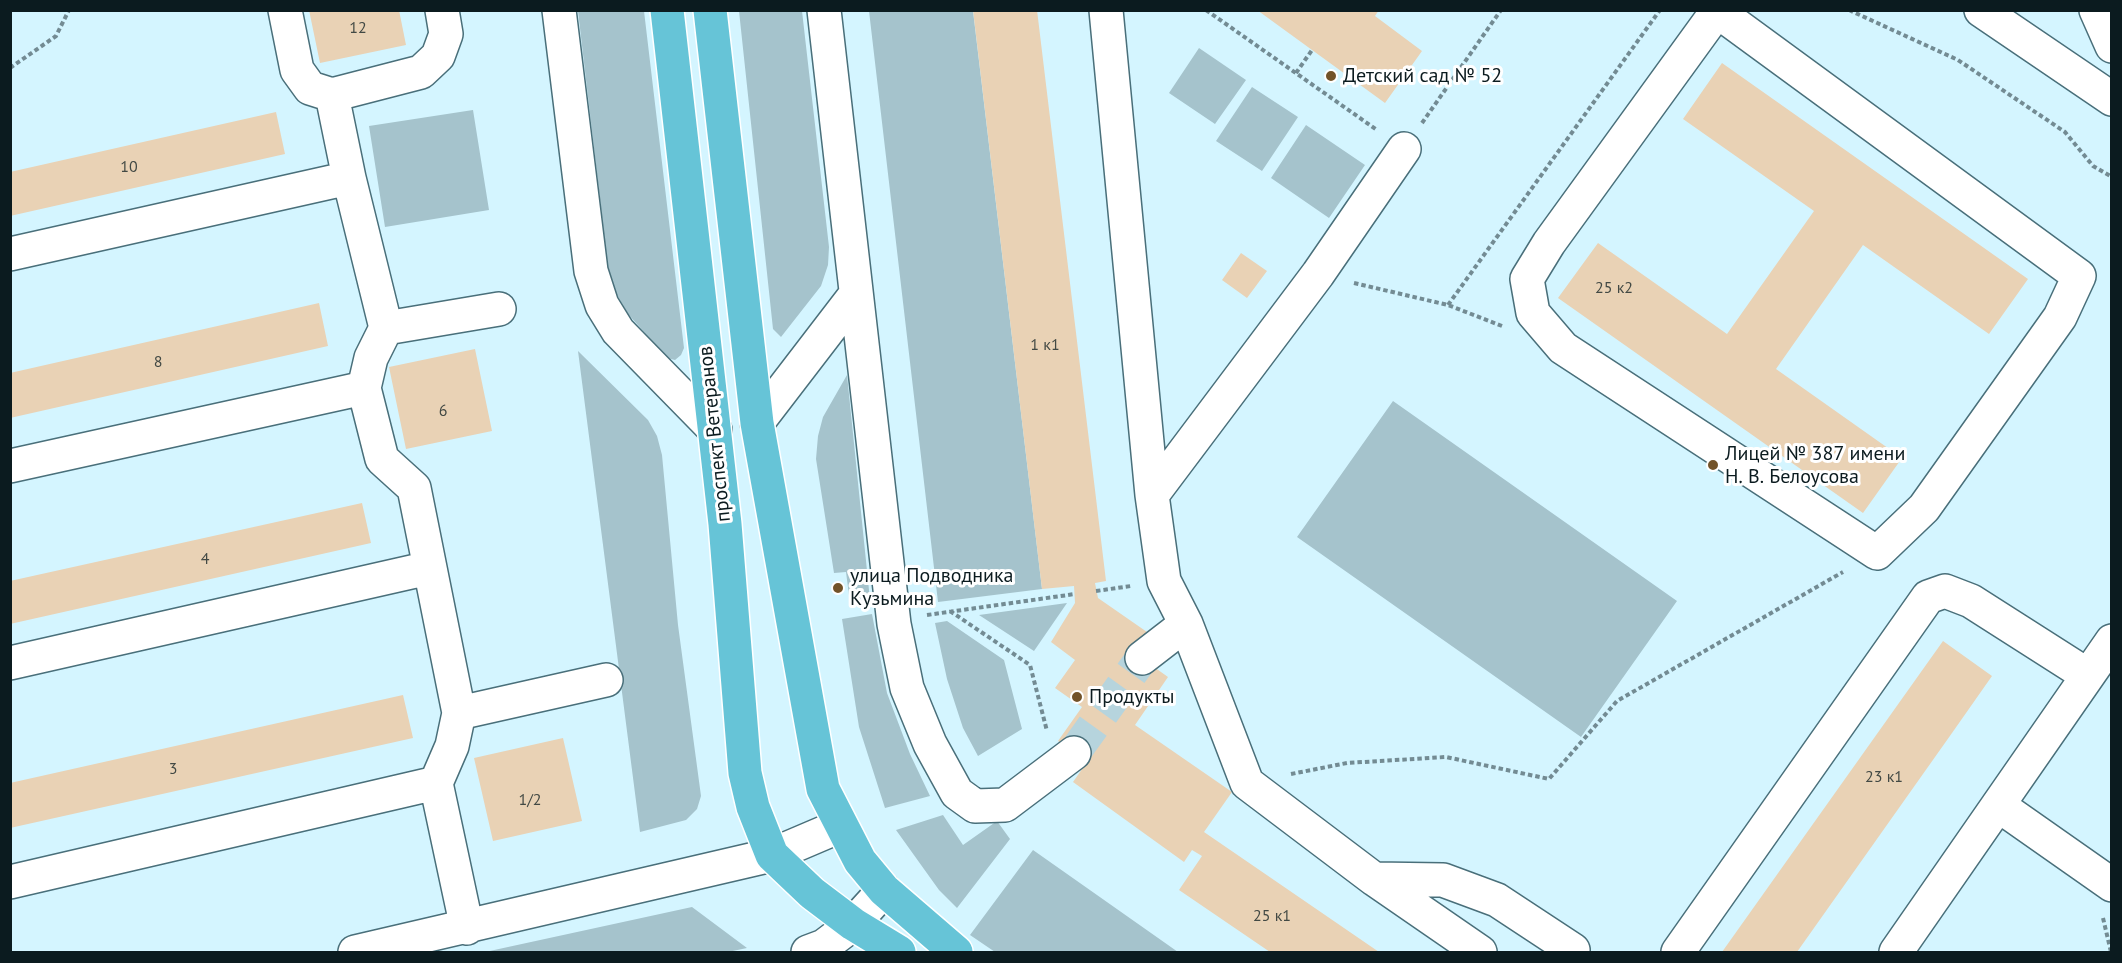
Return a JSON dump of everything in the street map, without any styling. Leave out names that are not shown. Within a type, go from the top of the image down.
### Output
[{"type":"main road","name":"проспект Ветеранов","points":[[667,10],[715,430],[745,773],[753,807],[772,855]]},
{"type":"main road","points":[[710,10],[757,423],[823,789],[860,861],[884,890],[956,952]]},
{"type":"main road","points":[[772,855],[812,893],[853,924],[899,952]]},
{"type":"street","points":[[285,10],[297,70],[310,88],[332,95],[421,72],[438,56],[446,34],[442,10]]},
{"type":"street","points":[[559,10],[591,271],[602,305],[618,331],[715,430]]},
{"type":"street","points":[[824,10],[894,624],[907,688],[930,744],[957,793],[975,806],[1005,805],[1065,759]]},
{"type":"street","points":[[1106,10],[1152,495],[1164,581],[1186,624],[1247,783],[1374,879],[1480,952]]},
{"type":"street","points":[[1981,10],[2112,99]]},
{"type":"street","points":[[2096,10],[2112,46]]},
{"type":"street","points":[[1718,11],[2079,276],[2060,317],[1924,508],[1877,553],[1563,348],[1533,313],[1527,279],[1549,243],[1718,11]]},
{"type":"street","points":[[332,95],[349,178],[386,328],[371,358],[363,388],[382,459],[414,488],[459,713],[452,746],[436,783],[467,928]]},
{"type":"street","points":[[1152,495],[1318,274],[1404,149]]},
{"type":"street","points":[[10,254],[349,178]]},
{"type":"street","points":[[757,423],[856,294]]},
{"type":"street","points":[[386,328],[499,309]]},
{"type":"street","points":[[10,466],[363,388]]},
{"type":"street","points":[[10,663],[429,568]]},
{"type":"street","points":[[1677,952],[1928,597],[1946,591],[1971,601],[2087,675]]},
{"type":"street","points":[[1142,658],[1186,624]]},
{"type":"street","points":[[1896,952],[2112,641]]},
{"type":"street","points":[[459,713],[606,680]]},
{"type":"street","points":[[10,882],[436,783]]},
{"type":"street","points":[[1998,805],[2112,885]]},
{"type":"street","points":[[355,952],[467,928],[772,855],[840,826]]},
{"type":"street","points":[[1374,879],[1443,880],[1497,900],[1574,950],[1572,952]]},
{"type":"street","points":[[808,952],[824,946],[853,924],[884,890]]},
{"type":"path","points":[[10,68],[56,36],[69,10]]},
{"type":"path","points":[[1206,10],[1404,149],[1501,10]]},
{"type":"path","points":[[1448,305],[1659,10]]},
{"type":"path","points":[[1849,10],[1958,60],[2065,132],[2093,166],[2112,177]]},
{"type":"path","points":[[1296,74],[1312,50]]},
{"type":"path","points":[[1318,274],[1448,305],[1507,328]]},
{"type":"path","points":[[1247,783],[1347,763],[1446,757],[1550,779],[1617,701],[1850,568]]},
{"type":"path","points":[[923,615],[1075,594]]},
{"type":"path","points":[[951,611],[1030,665],[1065,759]]},
{"type":"shaded area","points":[[578,11],[644,11],[684,348],[675,360],[667,358],[628,314],[616,293],[608,268]]},
{"type":"shaded area","points":[[739,11],[802,11],[829,247],[828,265],[821,286],[781,337],[773,329]]},
{"type":"shaded area","points":[[869,11],[973,11],[1042,589],[938,602]]},
{"type":"shaded area","points":[[1199,48],[1246,80],[1215,124],[1169,93]]},
{"type":"shaded area","points":[[1252,87],[1298,117],[1262,171],[1216,141]]},
{"type":"shaded area","points":[[473,110],[489,210],[385,227],[369,126]]},
{"type":"shaded area","points":[[1306,125],[1365,165],[1329,218],[1271,178]]},
{"type":"shaded area","points":[[578,351],[648,420],[657,436],[662,455],[678,625],[701,796],[697,809],[686,820],[640,832]]},
{"type":"shaded area","points":[[847,375],[870,600],[850,603],[846,572],[834,573],[816,459],[818,436],[823,417]]},
{"type":"shaded area","points":[[1393,401],[1677,601],[1581,737],[1297,537]]},
{"type":"shaded area","points":[[1067,603],[1034,651],[979,615]]},
{"type":"shaded area","points":[[872,614],[887,693],[910,754],[930,796],[885,808],[859,727],[842,619]]},
{"type":"shaded area","points":[[947,621],[1004,660],[1022,729],[978,756],[963,728],[947,679],[935,623]]},
{"type":"shaded area","points":[[943,815],[963,845],[997,821],[1010,839],[957,908],[939,890],[896,830]]},
{"type":"shaded area","points":[[1033,850],[1178,952],[995,952],[970,935]]},
{"type":"shaded area","points":[[692,907],[747,948],[728,952],[485,952]]},
{"type":"building","points":[[309,10],[399,10],[406,45],[320,63]]},
{"type":"building","points":[[973,10],[1037,10],[1106,581],[1095,583],[1098,598],[1147,632],[1133,652],[1168,677],[1135,725],[1232,792],[1204,832],[1379,952],[1270,952],[1179,890],[1202,856],[1192,850],[1184,862],[1073,782],[1087,762],[1058,741],[1082,707],[1055,688],[1075,660],[1051,642],[1075,603],[1074,586],[1042,589]]},
{"type":"building","points":[[1257,10],[1379,10],[1375,16],[1422,51],[1385,103]]},
{"type":"building","points":[[1722,63],[2028,279],[1989,334],[1863,245],[1776,369],[1902,458],[1863,513],[1558,298],[1598,243],[1727,334],[1814,211],[1683,119]]},
{"type":"building","points":[[276,112],[285,154],[10,216],[10,172]]},
{"type":"building","points":[[1241,253],[1267,271],[1247,298],[1222,280]]},
{"type":"building","points":[[319,303],[328,346],[10,418],[10,373]]},
{"type":"building","points":[[475,349],[492,431],[406,449],[389,367]]},
{"type":"building","points":[[362,503],[371,543],[10,624],[10,581]]},
{"type":"building","points":[[1943,641],[1992,676],[1797,952],[1722,952]]},
{"type":"building","points":[[403,695],[413,738],[10,828],[10,783]]},
{"type":"building","points":[[563,738],[582,821],[493,841],[474,758]]},
{"type":"tunnel","points":[[1074,753],[1142,658]]},
{"type":"place","name":"Детский сад № 52","points":[[1331,76]]},
{"type":"place","name":"Лицей № 387 имени Н. В. Белоусова","points":[[1713,465]]},
{"type":"place","name":"улица Подводника Кузьмина","points":[[838,588]]},
{"type":"place","name":"Продукты","points":[[1077,697]]}]
